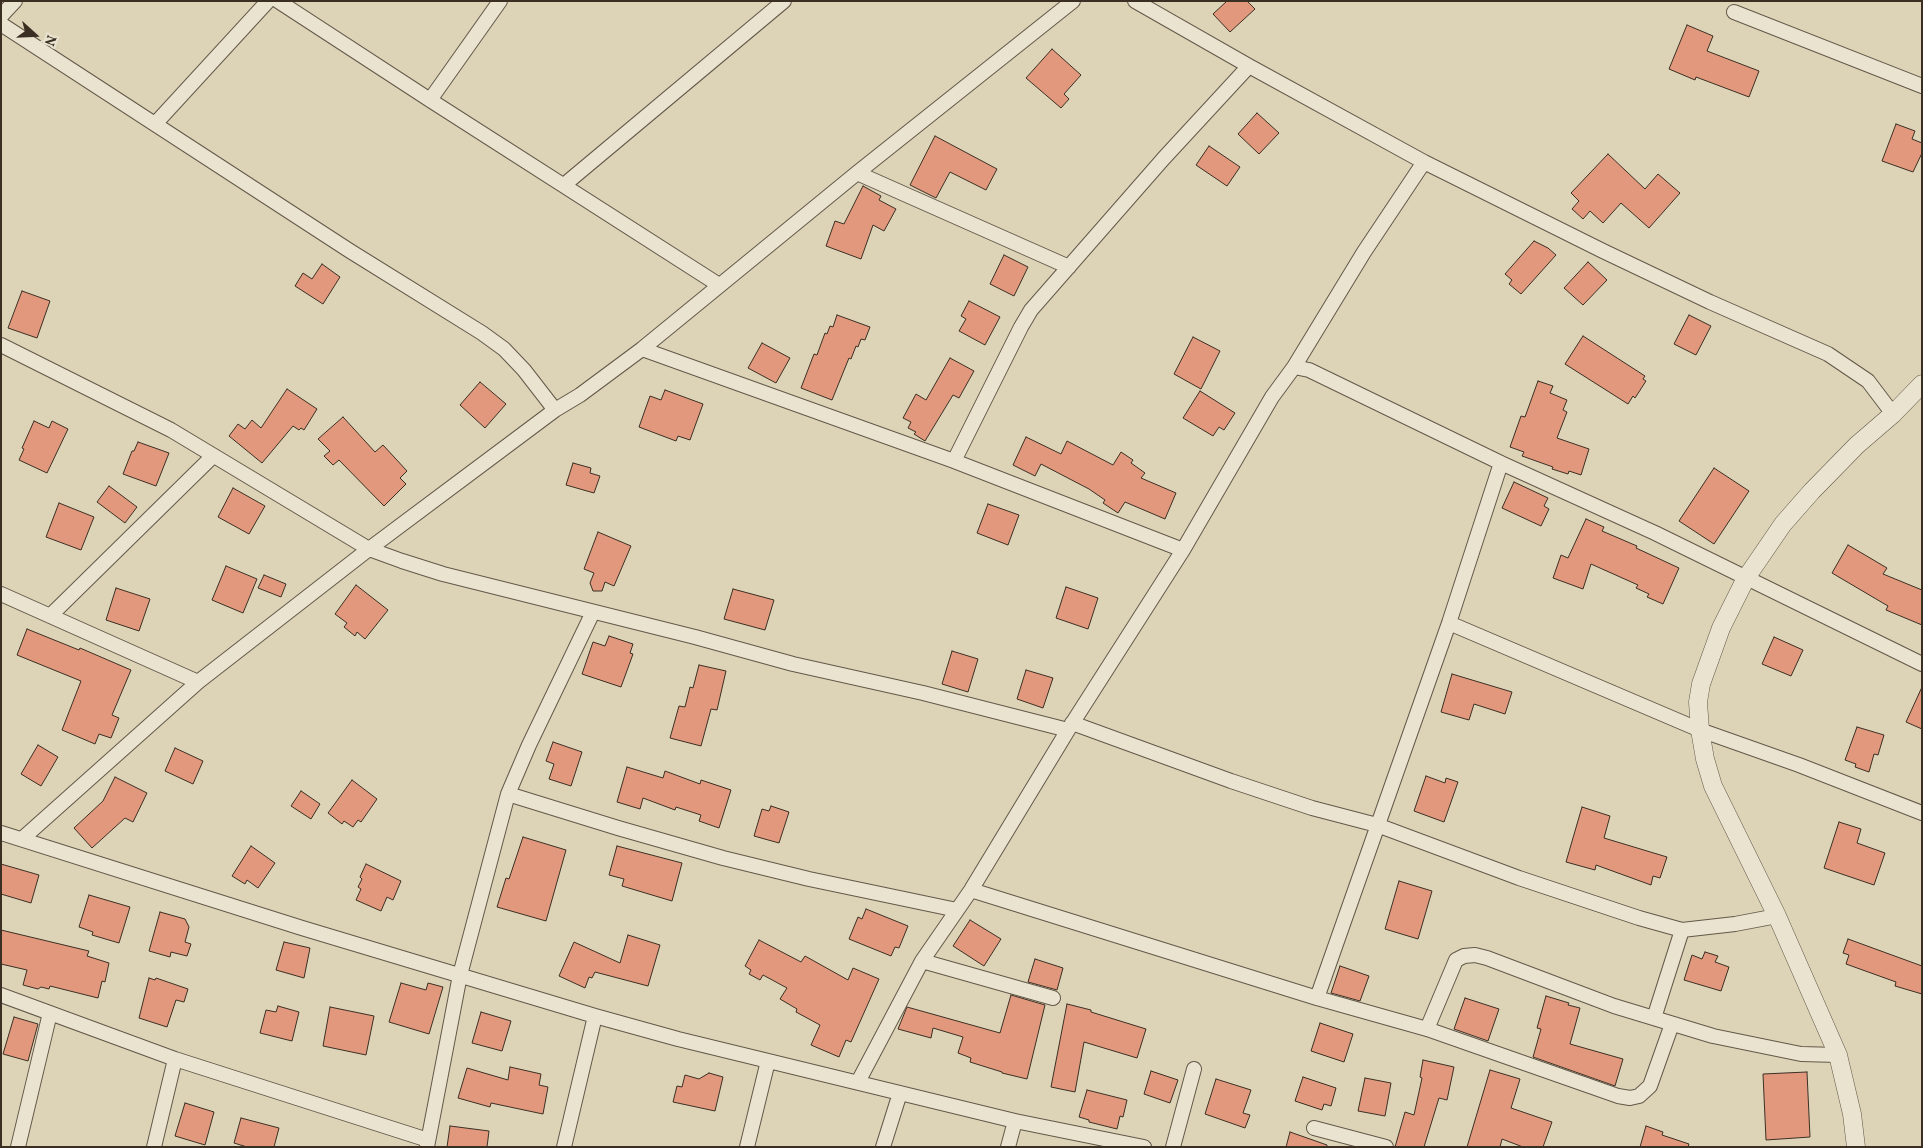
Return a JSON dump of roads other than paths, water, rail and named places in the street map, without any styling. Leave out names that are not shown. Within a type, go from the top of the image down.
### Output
[{"type":"street","points":[[1,16],[15,1]]},
{"type":"street","points":[[155,124],[268,1]]},
{"type":"street","points":[[278,1],[720,285]]},
{"type":"street","points":[[430,100],[500,1]]},
{"type":"street","points":[[564,185],[784,1]]},
{"type":"street","points":[[22,839],[198,682],[369,549],[555,410],[587,390],[642,349],[1073,1]]},
{"type":"street","points":[[1135,1],[1248,66],[1424,162],[1710,302],[1828,354],[1868,380],[1893,414]]},
{"type":"street","points":[[1734,12],[1922,86]]},
{"type":"street","points":[[1,24],[350,251],[482,333],[504,349],[524,370],[555,410]]},
{"type":"street","points":[[954,461],[1020,327],[1032,310],[1164,158],[1248,66]]},
{"type":"street","points":[[858,1082],[922,961],[971,890],[1070,727],[1183,550],[1272,397],[1294,367],[1364,252],[1424,162]]},
{"type":"street","points":[[857,174],[1069,267]]},
{"type":"street","points":[[1,345],[171,430],[369,549],[443,574],[695,637],[793,664],[1070,727],[1303,805],[1377,825],[1519,878],[1639,918],[1682,930],[1735,924],[1776,916]]},
{"type":"street","points":[[642,349],[954,461],[1183,550]]},
{"type":"street","points":[[1294,367],[1309,370],[1501,463],[1663,537],[1922,664]]},
{"type":"street","points":[[1856,1147],[1852,1114],[1838,1055],[1776,916],[1713,786],[1705,759],[1698,702],[1701,684],[1721,628],[1746,578],[1783,524],[1857,445],[1893,414],[1922,384]]},
{"type":"street","points":[[50,616],[213,456]]},
{"type":"street","points":[[1317,998],[1449,623],[1501,463]]},
{"type":"street","points":[[1,594],[198,682]]},
{"type":"street","points":[[1,995],[175,1059],[428,1143],[460,976],[508,794],[529,745],[593,612]]},
{"type":"street","points":[[1449,623],[1700,730],[1799,765],[1922,813]]},
{"type":"street","points":[[508,794],[723,858],[809,879],[957,910]]},
{"type":"street","points":[[1,833],[302,928],[596,1016],[768,1061],[1015,1121],[1144,1147]]},
{"type":"street","points":[[971,890],[1317,998],[1427,1029],[1618,1096],[1630,1098],[1639,1096],[1650,1086],[1672,1024]]},
{"type":"street","points":[[1654,1018],[1682,930]]},
{"type":"street","points":[[1427,1029],[1456,960],[1464,956],[1486,958],[1614,1006],[1713,1036],[1802,1054],[1838,1055]]},
{"type":"street","points":[[922,961],[1053,998]]},
{"type":"street","points":[[18,1147],[50,1013]]},
{"type":"street","points":[[564,1147],[596,1016]]},
{"type":"street","points":[[154,1147],[175,1059]]},
{"type":"street","points":[[747,1147],[768,1061]]},
{"type":"street","points":[[1173,1147],[1194,1069]]},
{"type":"street","points":[[883,1147],[900,1093]]},
{"type":"street","points":[[1008,1147],[1015,1121]]},
{"type":"street","points":[[1314,1128],[1386,1147]]}]
